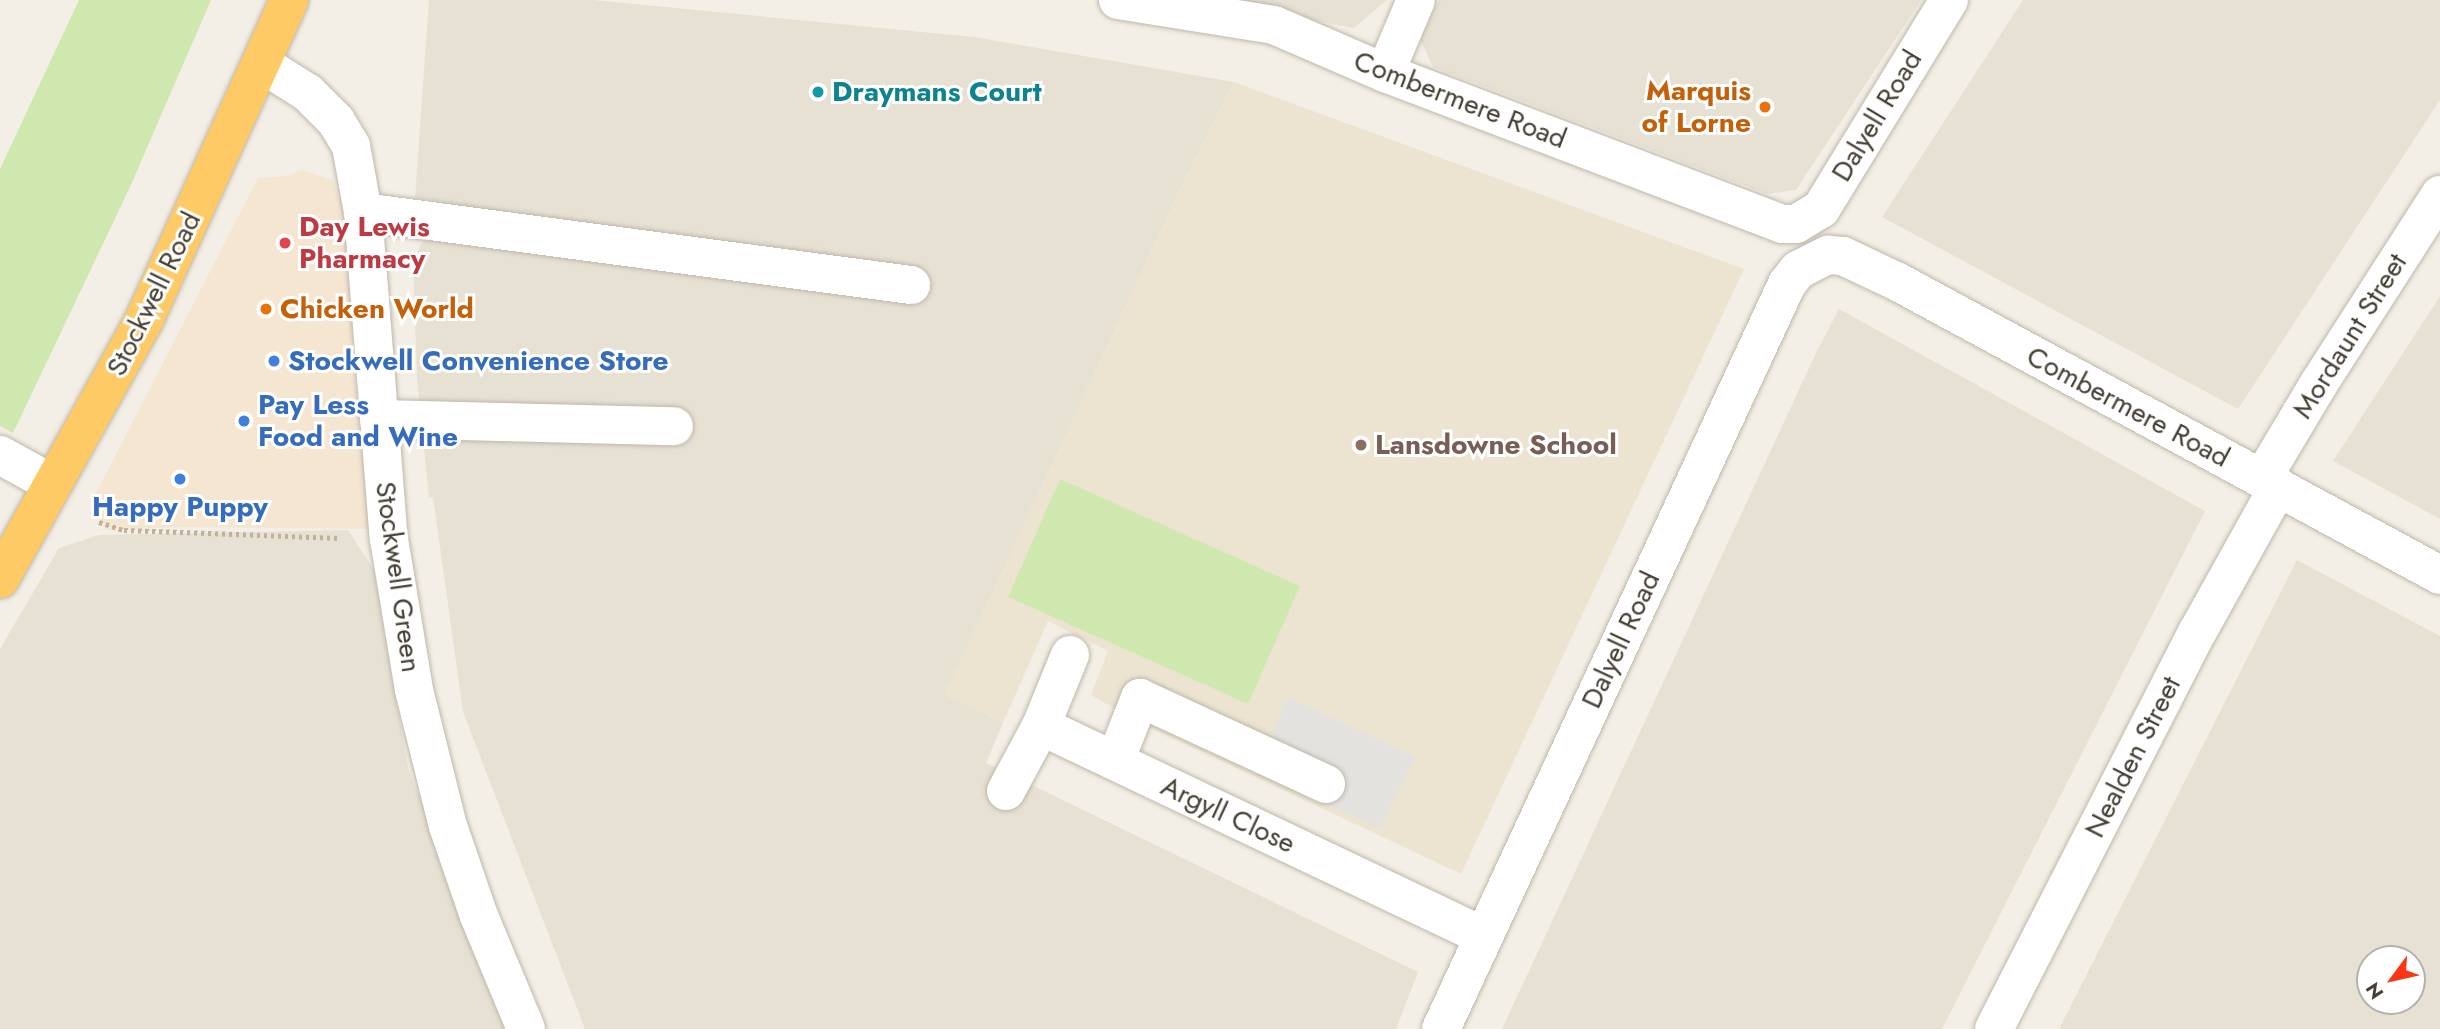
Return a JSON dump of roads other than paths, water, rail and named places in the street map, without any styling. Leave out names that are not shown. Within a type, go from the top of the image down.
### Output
[{"type":"highway","name":"Stockwell Road","points":[[0,579],[157,293],[289,0]]},
{"type":"street","name":"Combermere Road","points":[[1118,0],[1274,25],[1385,73],[1782,224],[1796,224]]},
{"type":"street","points":[[1385,73],[1416,0]]},
{"type":"street","name":"Dalyell Road","points":[[1796,224],[1821,209],[1949,0]]},
{"type":"street","name":"Stockwell Green","points":[[262,64],[308,93],[336,121],[351,146],[363,212],[389,539],[414,690],[448,826],[479,916],[526,1029]]},
{"type":"street","name":"Mordaunt Street","points":[[2270,483],[2318,385],[2440,195]]},
{"type":"street","points":[[363,212],[911,285]]},
{"type":"street","name":"Combermere Road","points":[[1813,262],[1828,256],[1843,256],[1898,282],[2440,575]]},
{"type":"street","name":"Dalyell Road","points":[[1440,1029],[1787,284],[1798,270],[1813,262]]},
{"type":"street","points":[[379,419],[674,426]]},
{"type":"street","points":[[0,455],[54,484]]},
{"type":"street","name":"Nealden Street","points":[[1994,1029],[2198,631],[2270,483]]},
{"type":"street","points":[[1006,791],[1041,726],[1070,655]]},
{"type":"street","points":[[1115,761],[1140,698],[1326,784]]},
{"type":"street","name":"Argyll Close","points":[[1041,726],[1484,936]]},
{"type":"place","name":"Draymans Court","points":[[818,92]]},
{"type":"place","name":"Marquis of Lorne","points":[[1765,107]]},
{"type":"place","name":"Day Lewis Pharmacy","points":[[285,243]]},
{"type":"place","name":"Chicken World","points":[[266,309]]},
{"type":"place","name":"Stockwell Convenience Store","points":[[274,361]]},
{"type":"place","name":"Pay Less Food and Wine","points":[[244,421]]},
{"type":"place","name":"Lansdowne School","points":[[1361,445]]},
{"type":"place","name":"Happy Puppy","points":[[180,479]]}]
